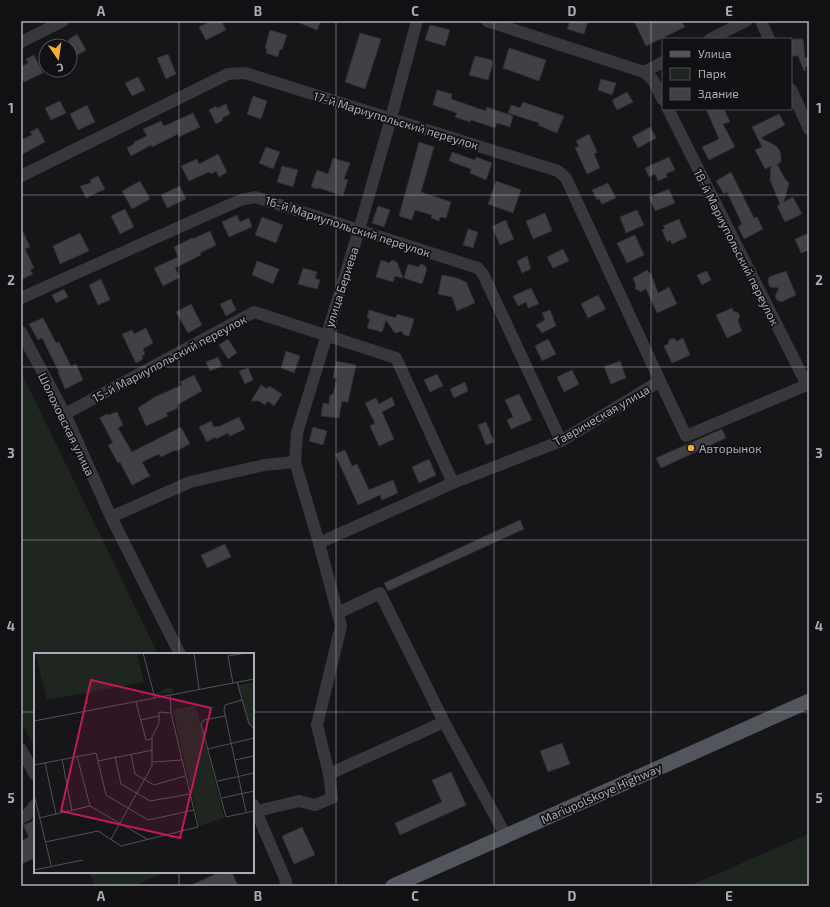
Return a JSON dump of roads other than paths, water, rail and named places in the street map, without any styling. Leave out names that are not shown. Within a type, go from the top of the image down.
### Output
[{"type":"main road","name":"Mariupolskoye Highway","points":[[393,886],[809,701]]},
{"type":"street","points":[[21,42],[64,21]]},
{"type":"street","name":"улица Бериева","points":[[255,807],[299,801],[315,805],[332,798],[329,774],[317,725],[341,626],[296,462],[297,433],[359,230],[418,21]]},
{"type":"street","points":[[487,21],[644,72],[653,80],[662,98]]},
{"type":"street","points":[[712,38],[746,21]]},
{"type":"street","points":[[761,21],[769,38]]},
{"type":"street","points":[[644,72],[662,63]]},
{"type":"street","name":"17-й Мариупольский переулок","points":[[21,176],[228,74],[245,73],[558,171],[566,178],[660,381]]},
{"type":"street","points":[[792,91],[809,129]]},
{"type":"street","name":"18-й Мариупольский переулок","points":[[669,110],[808,385]]},
{"type":"street","name":"16-й Мариупольский переулок","points":[[21,298],[222,208],[241,200],[256,197],[478,268],[483,274],[561,441]]},
{"type":"street","name":"15-й Мариупольский переулок","points":[[65,414],[254,312],[396,358],[453,483]]},
{"type":"street","name":"Шолоховская улица","points":[[21,332],[65,414],[111,517],[179,653]]},
{"type":"street","name":"Таврическая улица","points":[[319,543],[453,483],[561,441],[660,381],[686,436],[808,385]]},
{"type":"street","points":[[111,517],[190,482],[264,465],[296,462]]},
{"type":"street","points":[[338,613],[380,593],[444,722],[506,836]]},
{"type":"street","points":[[329,774],[444,722]]},
{"type":"street","points":[[21,749],[34,773]]},
{"type":"street","points":[[21,818],[27,815],[34,806]]},
{"type":"street","points":[[255,807],[286,881],[284,886]]},
{"type":"place","name":"Авторынок","points":[[691,448]]}]
